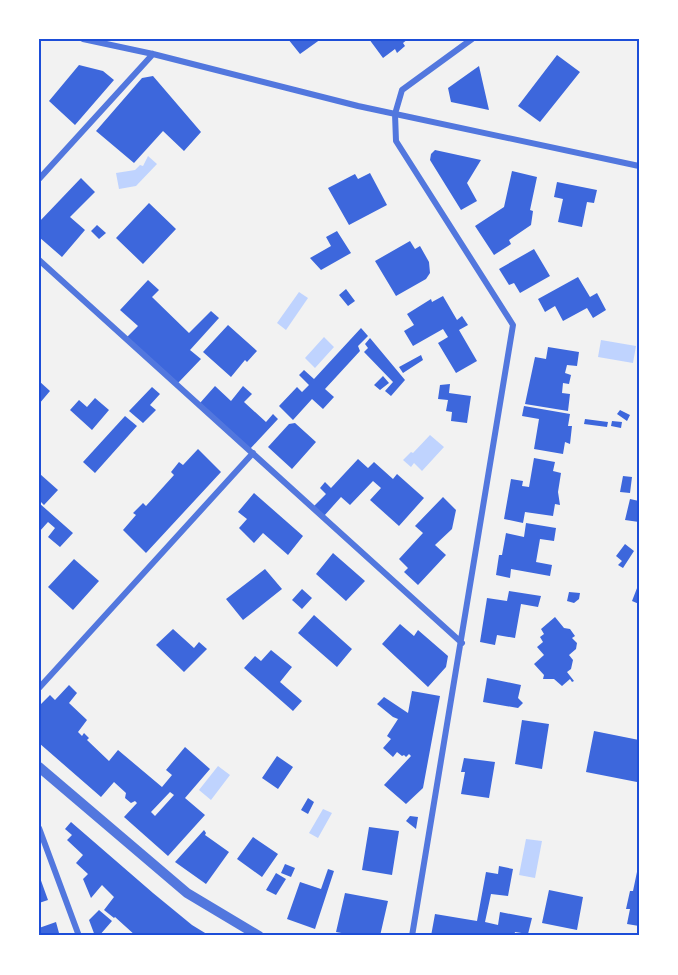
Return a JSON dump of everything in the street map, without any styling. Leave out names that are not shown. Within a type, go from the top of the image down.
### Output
[{"type":"street","points":[[83,39],[395,114],[639,166]]},
{"type":"street","points":[[412,936],[513,325],[396,141],[395,114],[402,90],[472,39]]},
{"type":"street","points":[[39,179],[153,54]]},
{"type":"street","points":[[39,260],[462,644]]},
{"type":"street","points":[[39,688],[253,453]]},
{"type":"street","points":[[40,770],[187,893],[259,936]]},
{"type":"street","points":[[39,828],[79,936]]},
{"type":"water","points":[[148,156],[157,164],[136,186],[119,189],[116,173],[135,170],[140,165],[143,166]]},
{"type":"water","points":[[299,292],[308,298],[286,330],[277,323]]},
{"type":"water","points":[[324,337],[334,347],[315,368],[305,358]]},
{"type":"water","points":[[601,340],[636,346],[633,363],[598,357]]},
{"type":"water","points":[[430,435],[444,447],[422,471],[414,463],[411,467],[403,460]]},
{"type":"water","points":[[218,766],[230,775],[211,800],[199,790]]},
{"type":"water","points":[[323,809],[332,813],[318,838],[309,833]]},
{"type":"water","points":[[526,839],[542,841],[535,878],[519,875]]},
{"type":"building","points":[[288,39],[321,39],[300,54]]},
{"type":"building","points":[[369,39],[408,39],[403,43],[405,46],[397,53],[395,49],[383,58]]},
{"type":"building","points":[[557,55],[580,72],[540,122],[518,106]]},
{"type":"building","points":[[79,65],[103,71],[114,80],[75,125],[49,101]]},
{"type":"building","points":[[479,66],[489,110],[451,102],[448,88]]},
{"type":"building","points":[[153,76],[201,132],[184,151],[163,131],[134,163],[96,131],[142,78]]},
{"type":"building","points":[[435,150],[481,160],[467,183],[477,201],[461,210],[430,160]]},
{"type":"building","points":[[512,171],[537,177],[530,210],[533,211],[531,225],[509,240],[511,244],[494,255],[475,226],[504,207]]},
{"type":"building","points":[[370,173],[387,205],[349,225],[328,188],[355,174],[358,179]]},
{"type":"building","points":[[81,178],[95,192],[70,217],[85,230],[62,257],[39,237],[39,222]]},
{"type":"building","points":[[557,182],[597,190],[594,203],[587,202],[582,227],[558,222],[563,199],[554,197]]},
{"type":"building","points":[[149,203],[176,229],[143,264],[116,238]]},
{"type":"building","points":[[97,225],[106,233],[99,239],[91,231]]},
{"type":"building","points":[[337,231],[351,253],[321,270],[310,258],[331,246],[326,237]]},
{"type":"building","points":[[410,241],[415,249],[420,246],[429,262],[430,273],[426,279],[396,296],[375,261]]},
{"type":"building","points":[[534,249],[550,276],[520,293],[514,283],[509,285],[499,269]]},
{"type":"building","points":[[578,277],[590,297],[597,293],[606,310],[593,318],[587,308],[563,321],[555,306],[545,312],[538,299]]},
{"type":"building","points":[[148,280],[159,290],[152,297],[189,333],[211,311],[219,318],[190,350],[201,359],[178,383],[127,337],[138,326],[120,310]]},
{"type":"building","points":[[346,289],[355,301],[348,306],[339,295]]},
{"type":"building","points":[[443,296],[457,320],[462,316],[468,325],[459,330],[477,361],[456,373],[438,343],[448,337],[443,329],[413,346],[404,331],[414,325],[407,314],[431,299],[432,302]]},
{"type":"building","points":[[228,325],[257,351],[247,362],[245,360],[231,377],[203,352]]},
{"type":"building","points":[[361,328],[368,336],[358,346],[360,351],[325,389],[334,397],[323,409],[312,399],[293,420],[279,406],[297,387],[302,392],[309,385],[299,375],[304,370],[314,379]]},
{"type":"building","points":[[370,338],[405,380],[391,396],[385,391],[393,382],[364,352],[368,348],[365,344]]},
{"type":"building","points":[[548,347],[579,352],[577,366],[567,365],[565,373],[571,375],[569,384],[563,383],[562,393],[570,394],[568,411],[525,404],[535,357],[546,359]]},
{"type":"building","points":[[421,355],[423,360],[403,373],[399,367]]},
{"type":"building","points":[[383,376],[389,383],[380,390],[374,385]]},
{"type":"building","points":[[39,381],[50,391],[39,404]]},
{"type":"building","points":[[450,384],[449,393],[471,396],[467,423],[451,421],[452,412],[446,411],[448,400],[438,399],[440,385]]},
{"type":"building","points":[[215,386],[231,401],[243,386],[252,394],[244,402],[266,422],[273,414],[278,419],[250,449],[200,403]]},
{"type":"building","points":[[152,387],[160,394],[150,405],[156,410],[143,423],[129,411]]},
{"type":"building","points":[[95,398],[109,410],[92,430],[70,410],[79,400],[87,407]]},
{"type":"building","points":[[524,406],[570,414],[568,426],[572,426],[570,444],[565,442],[563,454],[534,449],[539,419],[522,416]]},
{"type":"building","points":[[620,410],[630,415],[627,421],[617,414]]},
{"type":"building","points":[[125,416],[137,426],[95,473],[83,462]]},
{"type":"building","points":[[585,419],[608,422],[607,427],[584,424]]},
{"type":"building","points":[[612,421],[622,422],[621,428],[611,426]]},
{"type":"building","points":[[295,423],[316,442],[292,469],[268,447],[289,424]]},
{"type":"building","points":[[198,449],[221,472],[146,553],[123,530],[136,515],[133,513],[143,503],[146,506],[174,475],[171,472],[179,462],[183,465]]},
{"type":"building","points":[[534,458],[555,462],[553,471],[561,473],[558,492],[560,505],[555,504],[553,516],[525,512],[523,523],[504,519],[511,479],[523,481],[522,486],[529,487]]},
{"type":"building","points":[[358,459],[368,468],[374,462],[393,479],[397,474],[424,498],[399,526],[370,500],[381,488],[373,481],[350,505],[341,497],[324,516],[313,507],[326,494],[320,488],[325,482],[331,488]]},
{"type":"building","points":[[40,474],[58,490],[44,505],[39,500]]},
{"type":"building","points":[[623,476],[632,477],[630,493],[620,492]]},
{"type":"building","points":[[254,493],[303,536],[288,555],[263,533],[254,543],[239,528],[247,519],[238,512]]},
{"type":"building","points":[[443,497],[456,510],[452,529],[435,545],[446,555],[418,585],[404,572],[408,568],[399,559],[423,533],[415,526]]},
{"type":"building","points":[[630,499],[639,501],[639,522],[625,520]]},
{"type":"building","points":[[39,503],[73,533],[60,547],[48,537],[55,528],[48,522],[39,532]]},
{"type":"building","points":[[526,523],[556,528],[554,541],[540,539],[536,562],[552,565],[550,576],[511,569],[510,578],[496,575],[506,533],[524,537]]},
{"type":"building","points":[[625,544],[634,551],[623,568],[618,565],[622,561],[616,556]]},
{"type":"building","points":[[333,553],[365,581],[346,601],[316,574]]},
{"type":"building","points":[[74,559],[99,581],[73,610],[48,587]]},
{"type":"building","points":[[265,569],[282,589],[243,620],[226,599]]},
{"type":"building","points":[[639,583],[639,604],[632,601]]},
{"type":"building","points":[[302,589],[312,598],[302,609],[292,600]]},
{"type":"building","points":[[509,591],[541,596],[538,607],[521,604],[515,638],[497,635],[495,645],[480,642],[487,598],[507,601]]},
{"type":"building","points":[[569,592],[580,593],[579,599],[574,603],[567,601]]},
{"type":"building","points":[[314,615],[352,649],[337,667],[298,633]]},
{"type":"building","points":[[555,617],[564,628],[570,629],[575,636],[572,638],[577,643],[576,649],[569,655],[573,660],[571,669],[567,672],[574,681],[570,679],[562,686],[554,679],[543,679],[544,675],[534,664],[544,655],[537,647],[543,642],[540,637],[544,634],[541,629]]},
{"type":"building","points":[[400,624],[414,636],[418,630],[448,656],[446,667],[428,687],[382,644]]},
{"type":"building","points":[[173,629],[194,648],[199,642],[207,649],[184,672],[156,645]]},
{"type":"building","points":[[271,650],[292,667],[280,682],[302,701],[293,711],[244,668],[255,656],[261,661]]},
{"type":"building","points":[[487,678],[521,685],[518,698],[523,703],[518,708],[483,702]]},
{"type":"building","points":[[69,685],[77,693],[69,703],[87,720],[78,732],[82,736],[84,733],[89,738],[87,740],[109,761],[118,750],[162,787],[172,775],[166,770],[185,747],[210,769],[185,798],[205,815],[168,856],[124,817],[137,803],[135,801],[131,803],[125,798],[126,793],[114,782],[101,797],[39,743],[39,706],[50,695],[55,700]],"holes":[[[170,792],[174,795],[155,816],[151,812]]]},
{"type":"building","points":[[412,691],[440,696],[423,788],[406,804],[384,785],[411,756],[409,754],[406,757],[402,756],[397,752],[393,757],[383,748],[391,739],[387,736],[398,719],[377,704],[384,697],[408,713]]},
{"type":"building","points":[[522,720],[549,724],[542,769],[515,764]]},
{"type":"building","points":[[594,731],[639,740],[637,782],[586,772]]},
{"type":"building","points":[[277,756],[293,767],[278,789],[262,778]]},
{"type":"building","points":[[464,758],[495,762],[489,798],[461,794],[465,772],[461,772]]},
{"type":"building","points":[[308,798],[314,802],[308,814],[301,810]]},
{"type":"building","points":[[410,816],[418,817],[416,829],[406,821]]},
{"type":"building","points":[[71,822],[192,925],[210,936],[136,936],[104,910],[114,897],[102,885],[91,898],[83,879],[88,874],[76,863],[83,855],[67,840],[72,835],[65,829]]},
{"type":"building","points":[[369,827],[399,831],[392,875],[362,870]]},
{"type":"building","points":[[204,830],[205,835],[229,852],[206,884],[175,862]]},
{"type":"building","points":[[253,837],[278,854],[262,877],[237,859]]},
{"type":"building","points":[[285,864],[295,868],[291,877],[281,873]]},
{"type":"building","points":[[499,866],[513,869],[508,896],[491,894],[485,922],[498,925],[500,912],[532,918],[528,934],[515,932],[514,936],[431,936],[435,914],[477,921],[486,872],[498,874]]},
{"type":"building","points":[[638,867],[639,926],[627,924],[630,909],[626,909]]},
{"type":"building","points":[[328,869],[334,871],[315,929],[287,919],[300,882],[321,889]]},
{"type":"building","points":[[276,873],[286,879],[276,895],[266,890]]},
{"type":"building","points":[[39,875],[48,900],[39,903]]},
{"type":"building","points":[[549,890],[583,897],[577,930],[542,923]]},
{"type":"building","points":[[345,893],[388,901],[380,936],[358,936],[336,932]]},
{"type":"building","points":[[99,910],[112,921],[99,936],[95,936],[89,920]]},
{"type":"building","points":[[56,922],[59,933],[40,936],[39,928]]}]
